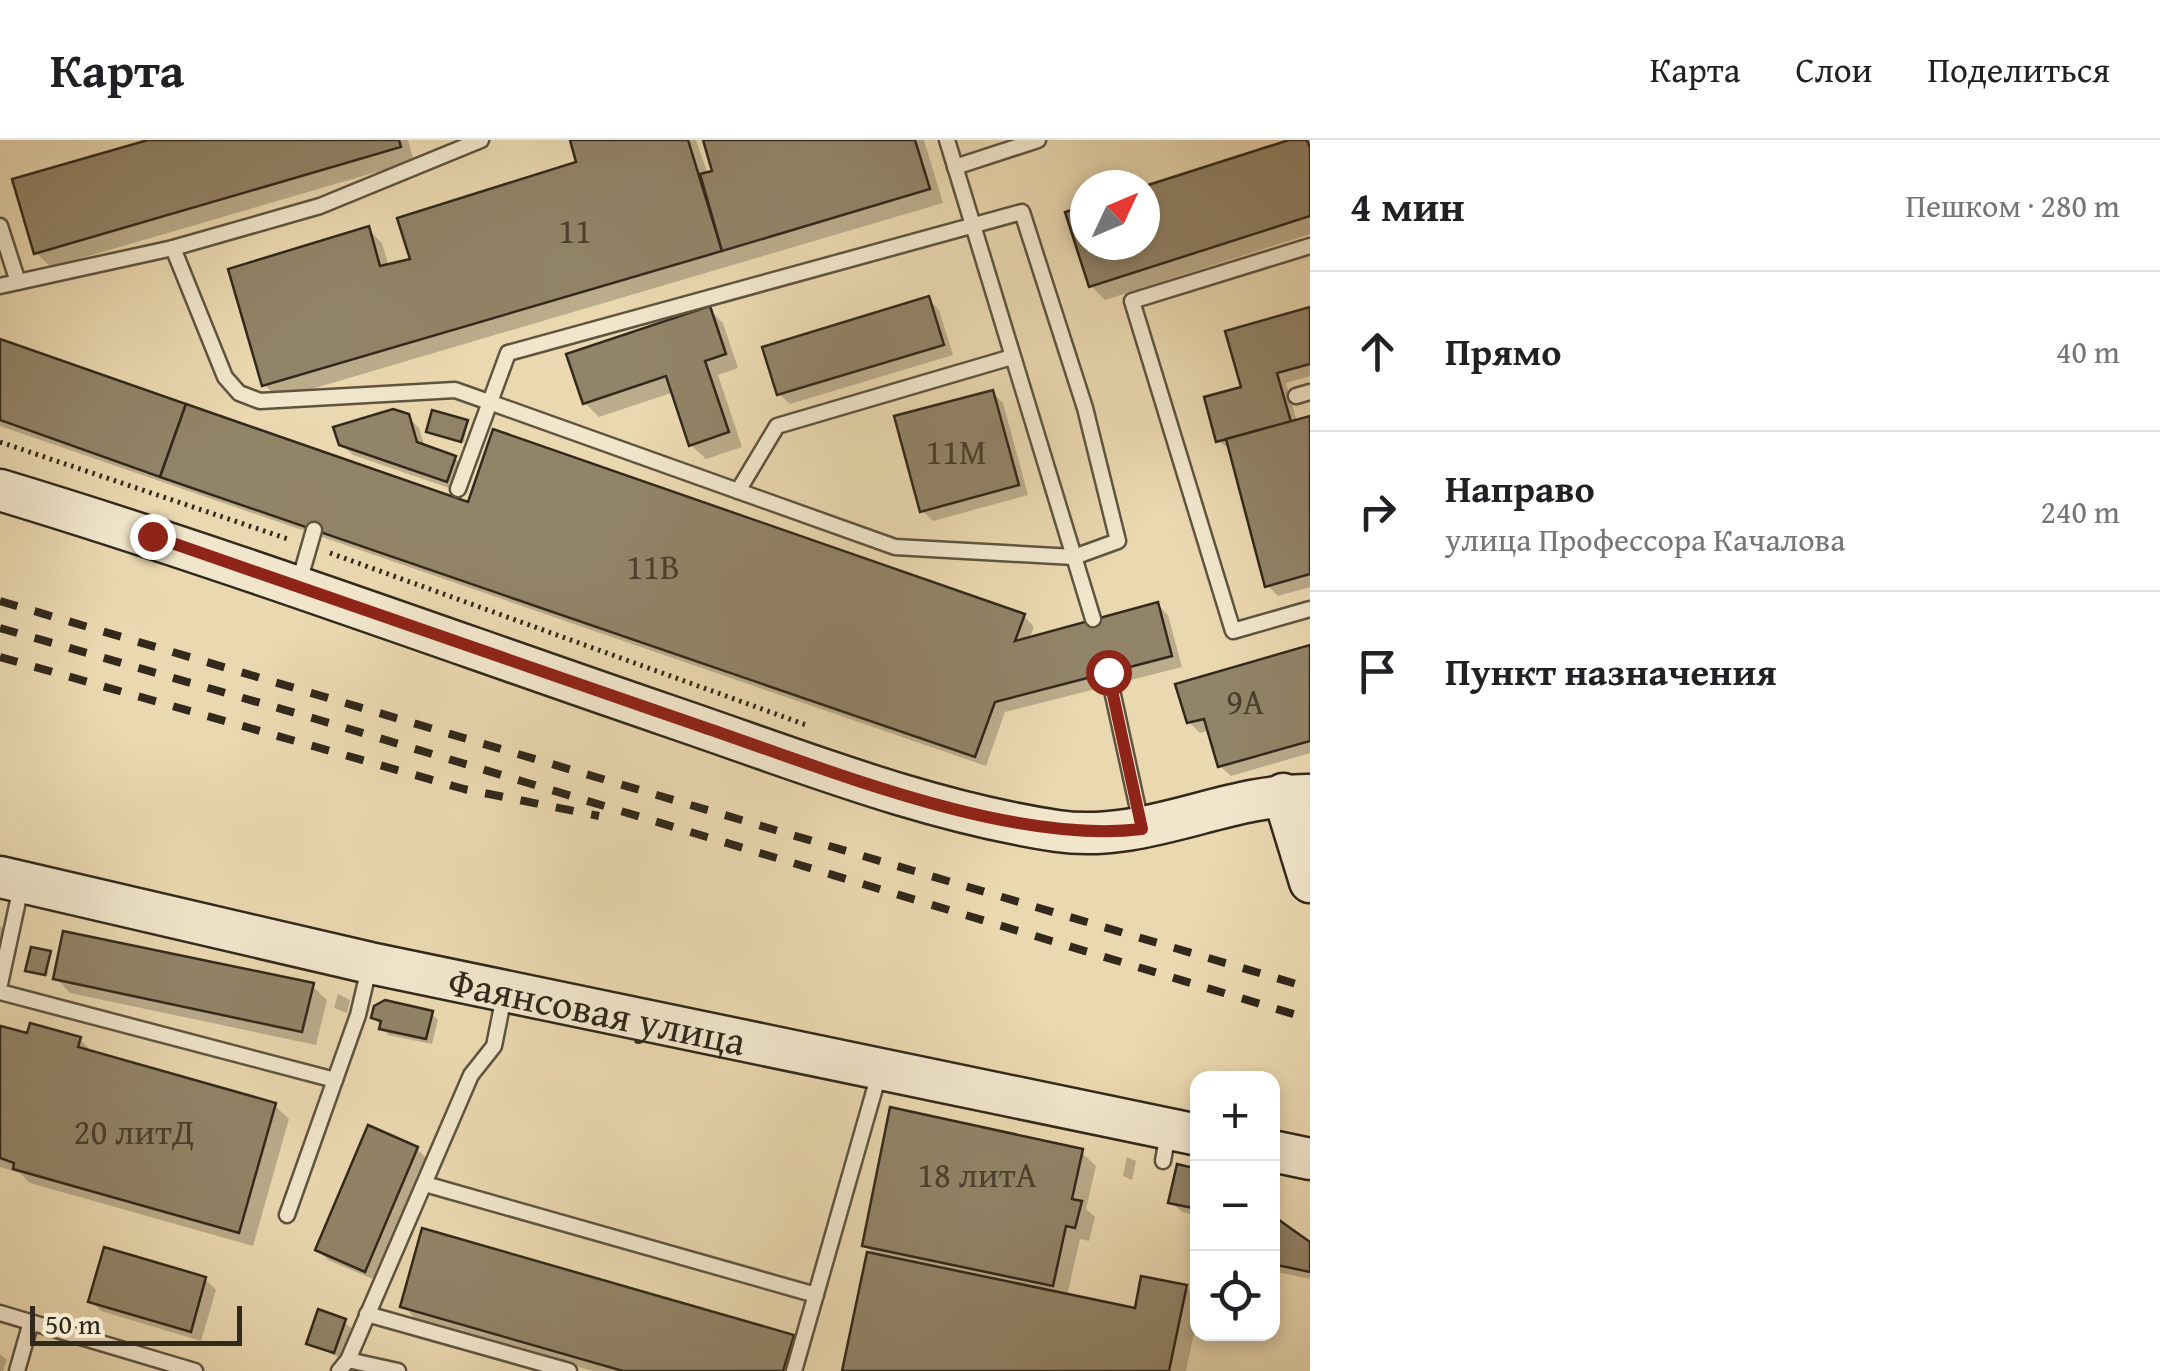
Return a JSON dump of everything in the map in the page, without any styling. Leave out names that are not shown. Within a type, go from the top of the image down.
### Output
[{"type":"street","points":[[0,490],[298,585],[767,749],[982,814],[1059,831],[1104,834],[1142,829],[1301,789],[1310,882]]},
{"type":"street","name":"Фаянсовая улица","points":[[11,880],[370,962],[880,1068],[1176,1142]]},
{"type":"street","points":[[1280,1153],[1310,1159]]},
{"type":"lane","points":[[0,286],[174,248],[320,206],[480,140]]},
{"type":"lane","points":[[947,140],[1093,620]]},
{"type":"lane","points":[[955,167],[1038,140]]},
{"type":"lane","points":[[174,248],[225,377],[239,394],[260,401],[454,390],[488,402],[738,491],[895,547],[1074,557],[1118,542],[1085,408],[1022,212],[508,353],[488,402],[458,490]]},
{"type":"lane","points":[[0,226],[18,282]]},
{"type":"lane","points":[[1310,246],[1132,301],[1233,631],[1310,609]]},
{"type":"lane","points":[[738,491],[777,426],[1012,356]]},
{"type":"lane","points":[[298,585],[314,530]]},
{"type":"lane","points":[[1108,672],[1142,829]]},
{"type":"lane","points":[[0,984],[11,880]]},
{"type":"lane","points":[[287,1215],[358,1016],[370,962]]},
{"type":"lane","points":[[398,1371],[343,1366],[471,1075],[494,1046],[504,990]]},
{"type":"lane","points":[[0,992],[336,1080]]},
{"type":"lane","points":[[794,1371],[880,1068]]},
{"type":"lane","points":[[426,1184],[816,1294]]},
{"type":"lane","points":[[0,1313],[195,1371]]},
{"type":"lane","points":[[367,1314],[570,1371]]},
{"type":"lane","points":[[17,1371],[31,1322]]},
{"type":"path","points":[[0,442],[310,546],[810,726]]},
{"type":"building","points":[[148,140],[399,140],[401,147],[34,254],[12,179]]},
{"type":"building","points":[[570,140],[688,140],[722,251],[262,386],[228,269],[369,226],[380,266],[410,259],[397,218],[576,162]]},
{"type":"building","points":[[703,140],[915,140],[930,189],[722,251],[700,174],[712,171]]},
{"type":"building","points":[[1289,140],[1307,140],[1310,216],[1089,287],[1080,260],[1160,260],[1160,181]]},
{"type":"building","points":[[929,296],[944,345],[777,395],[762,347]]},
{"type":"building","points":[[710,306],[726,354],[705,361],[729,432],[689,446],[666,376],[583,404],[566,354]]},
{"type":"building","points":[[1310,307],[1310,364],[1277,373],[1291,422],[1216,442],[1204,397],[1241,387],[1225,331]]},
{"type":"building","points":[[0,339],[186,404],[160,477],[0,420]]},
{"type":"building","points":[[993,390],[1019,485],[920,512],[894,416]]},
{"type":"building","points":[[186,404],[468,502],[493,429],[1025,614],[1015,641],[1158,602],[1172,656],[995,702],[975,757],[160,477]]},
{"type":"building","points":[[393,409],[409,414],[417,442],[456,456],[447,482],[339,445],[333,427]]},
{"type":"building","points":[[432,410],[468,420],[461,442],[426,432]]},
{"type":"building","points":[[1310,416],[1310,574],[1265,587],[1226,439]]},
{"type":"building","points":[[1310,645],[1310,741],[1218,767],[1204,719],[1187,723],[1175,684]]},
{"type":"building","points":[[63,931],[314,983],[302,1032],[53,979]]},
{"type":"building","points":[[31,947],[51,951],[45,975],[25,971]]},
{"type":"building","points":[[385,1000],[433,1011],[426,1039],[379,1029],[381,1021],[371,1018],[374,1006]]},
{"type":"building","points":[[30,1023],[81,1037],[78,1047],[276,1103],[239,1233],[13,1169],[14,1163],[0,1158],[1,1026],[27,1033]]},
{"type":"building","points":[[890,1107],[1083,1149],[1072,1199],[1082,1201],[1075,1228],[1066,1226],[1053,1286],[862,1246]]},
{"type":"building","points":[[368,1125],[418,1147],[365,1272],[315,1250]]},
{"type":"building","points":[[1177,1164],[1190,1167],[1190,1207],[1168,1203]]},
{"type":"building","points":[[1280,1221],[1310,1242],[1310,1272],[1280,1266]]},
{"type":"building","points":[[422,1228],[794,1335],[783,1371],[623,1371],[400,1307]]},
{"type":"building","points":[[104,1247],[206,1277],[191,1332],[88,1302]]},
{"type":"building","points":[[867,1252],[1135,1308],[1141,1276],[1187,1285],[1169,1371],[842,1371]]},
{"type":"building","points":[[318,1309],[346,1319],[334,1353],[306,1344]]},
{"type":"railway","points":[[0,601],[1310,988]]},
{"type":"railway","points":[[0,628],[316,719],[1310,1019]]},
{"type":"railway","points":[[0,657],[464,789],[599,816]]},
{"type":"route","points":[[152,536],[865,782],[1059,831],[1104,834],[1142,829],[1108,672]]}]
